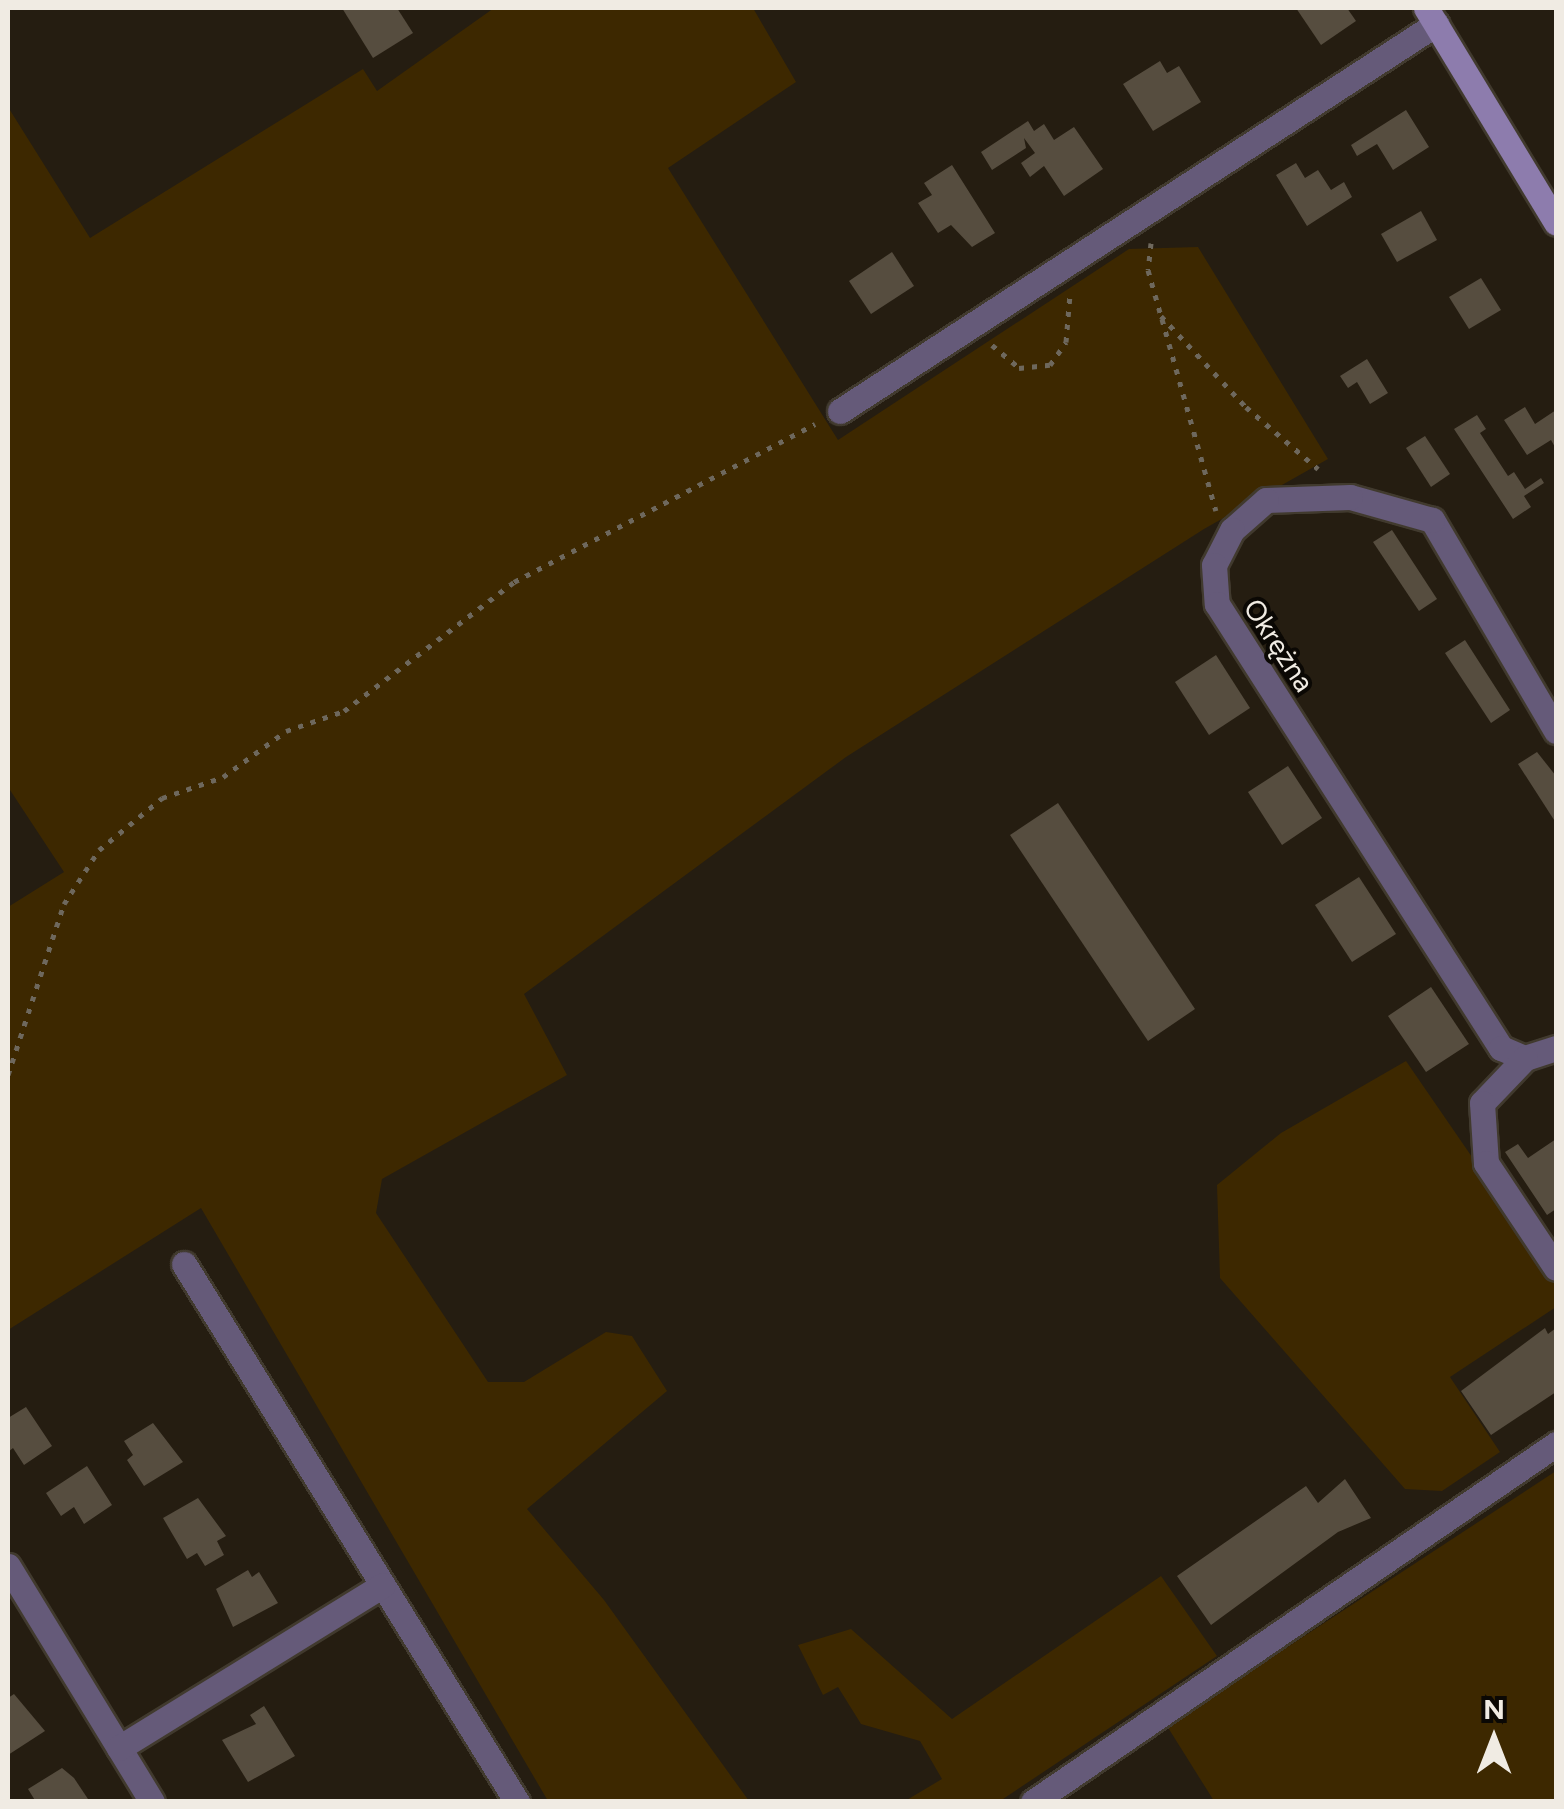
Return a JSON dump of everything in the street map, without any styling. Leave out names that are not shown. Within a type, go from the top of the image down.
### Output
[{"type":"street","points":[[840,411],[1156,206],[1431,16],[1556,223]]},
{"type":"street","points":[[1224,546],[1232,530],[1266,500],[1350,497],[1432,520],[1556,731]]},
{"type":"street","name":"Okrężna","points":[[1224,546],[1214,565],[1218,604],[1501,1048],[1525,1058]]},
{"type":"street","points":[[1556,1048],[1525,1058],[1482,1104],[1486,1163],[1556,1268]]},
{"type":"street","points":[[184,1264],[517,1802]]},
{"type":"street","points":[[1033,1802],[1556,1444]]},
{"type":"street","points":[[8,1566],[152,1802]]},
{"type":"street","points":[[120,1748],[383,1585]]},
{"type":"path","points":[[1156,206],[1148,270],[1224,546]]},
{"type":"path","points":[[978,321],[994,349],[1019,368],[1050,364],[1066,342],[1073,314],[1062,267]]},
{"type":"path","points":[[1161,316],[1246,407],[1350,497]]},
{"type":"path","points":[[8,1076],[64,904],[99,850],[162,798],[222,777],[286,731],[344,712],[514,582],[840,411]]},
{"type":"shaded area","points":[[494,8],[753,8],[796,82],[668,168],[838,440],[1129,249],[1198,247],[1328,459],[1204,529],[846,757],[524,994],[567,1075],[382,1179],[376,1213],[488,1382],[524,1382],[606,1332],[632,1336],[667,1391],[527,1509],[604,1600],[749,1801],[548,1801],[201,1208],[8,1330],[8,907],[64,872],[8,787],[8,107],[90,238],[363,69],[377,91]]},
{"type":"shaded area","points":[[1406,1061],[1556,1279],[1556,1307],[1450,1377],[1500,1452],[1442,1491],[1405,1489],[1220,1278],[1217,1185],[1281,1133]]},
{"type":"shaded area","points":[[1556,1471],[1556,1801],[1214,1801],[1167,1726]]},
{"type":"shaded area","points":[[1161,1576],[1217,1656],[1000,1801],[905,1801],[942,1779],[920,1741],[861,1724],[838,1687],[823,1695],[798,1645],[851,1629],[952,1719]]},
{"type":"building","points":[[342,8],[397,8],[413,33],[373,58]]},
{"type":"building","points":[[1296,8],[1347,8],[1356,21],[1321,45]]},
{"type":"building","points":[[1160,61],[1167,73],[1179,66],[1201,102],[1153,131],[1123,84]]},
{"type":"building","points":[[1406,110],[1429,147],[1393,170],[1377,144],[1357,156],[1351,145]]},
{"type":"building","points":[[1028,121],[1034,131],[1044,124],[1054,140],[1074,127],[1103,169],[1064,196],[1044,166],[1030,177],[1021,163],[1035,153],[1024,138],[1026,148],[992,170],[981,152]]},
{"type":"building","points":[[1296,163],[1305,178],[1318,170],[1331,190],[1344,182],[1352,197],[1307,226],[1276,175]]},
{"type":"building","points":[[952,165],[995,233],[972,247],[951,225],[938,233],[918,203],[932,195],[924,183]]},
{"type":"building","points":[[1421,211],[1437,240],[1397,262],[1381,234]]},
{"type":"building","points":[[892,252],[914,286],[871,314],[849,281]]},
{"type":"building","points":[[1481,278],[1501,310],[1469,329],[1449,297]]},
{"type":"building","points":[[1367,359],[1388,393],[1370,404],[1357,382],[1348,388],[1340,376]]},
{"type":"building","points":[[1525,407],[1535,424],[1556,410],[1556,449],[1551,440],[1527,455],[1504,420]]},
{"type":"building","points":[[1477,415],[1486,429],[1480,433],[1508,476],[1514,472],[1525,489],[1541,478],[1544,483],[1524,496],[1531,507],[1513,519],[1454,429]]},
{"type":"building","points":[[1425,436],[1450,474],[1431,487],[1406,448]]},
{"type":"building","points":[[1392,530],[1437,599],[1419,611],[1373,542]]},
{"type":"building","points":[[1465,640],[1510,710],[1491,723],[1445,653]]},
{"type":"building","points":[[1216,655],[1250,708],[1209,735],[1175,682]]},
{"type":"building","points":[[1537,752],[1556,776],[1556,823],[1518,764]]},
{"type":"building","points":[[1288,766],[1322,818],[1282,845],[1248,792]]},
{"type":"building","points":[[1058,803],[1195,1009],[1148,1041],[1010,835]]},
{"type":"building","points":[[1359,877],[1396,934],[1352,962],[1315,905]]},
{"type":"building","points":[[1431,987],[1469,1044],[1426,1072],[1388,1016]]},
{"type":"building","points":[[1556,1139],[1556,1209],[1547,1215],[1505,1152],[1518,1144],[1528,1158]]},
{"type":"building","points":[[1545,1328],[1548,1334],[1556,1328],[1556,1392],[1491,1435],[1461,1391]]},
{"type":"building","points":[[26,1407],[52,1446],[24,1465],[13,1448],[8,1452],[8,1418]]},
{"type":"building","points":[[153,1423],[183,1462],[144,1486],[127,1460],[133,1455],[124,1441]]},
{"type":"building","points":[[87,1466],[112,1505],[84,1524],[74,1507],[61,1516],[46,1493]]},
{"type":"building","points":[[1345,1479],[1371,1518],[1338,1532],[1211,1625],[1177,1576],[1306,1486],[1318,1503]]},
{"type":"building","points":[[198,1498],[226,1536],[217,1541],[224,1555],[205,1566],[197,1553],[187,1559],[163,1518]]},
{"type":"building","points":[[248,1570],[252,1577],[259,1572],[278,1603],[233,1627],[216,1589]]},
{"type":"building","points":[[14,1694],[45,1731],[8,1755],[8,1698]]},
{"type":"building","points":[[264,1706],[295,1756],[248,1782],[222,1740],[256,1724],[250,1715]]},
{"type":"building","points":[[62,1768],[90,1802],[36,1802],[28,1789]]}]
